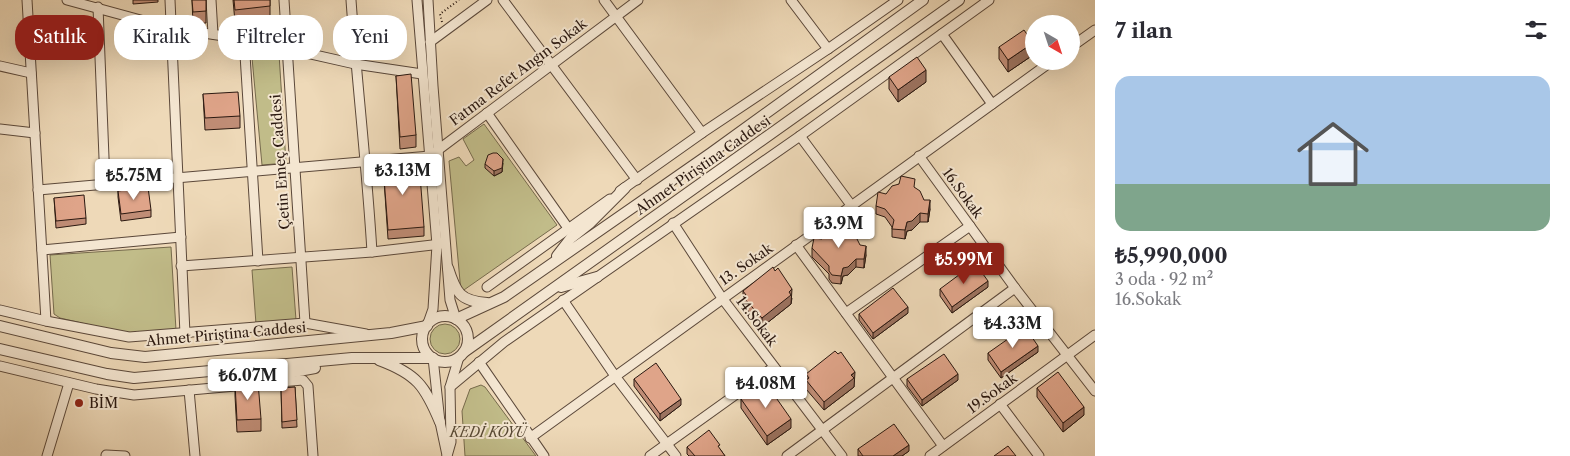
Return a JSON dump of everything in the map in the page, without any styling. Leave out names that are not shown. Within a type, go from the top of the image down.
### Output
[{"type":"street","points":[[27,0],[46,321]]},
{"type":"street","points":[[67,0],[123,15]]},
{"type":"street","points":[[170,0],[170,15]]},
{"type":"street","points":[[211,0],[213,34]]},
{"type":"street","name":"Çetin Emeç Caddesi","points":[[284,0],[285,15]]},
{"type":"street","points":[[351,0],[355,64],[367,162],[372,252]]},
{"type":"street","points":[[417,0],[437,245],[433,308],[422,340],[427,354],[433,358]]},
{"type":"street","points":[[428,0],[450,300],[456,319],[466,332],[467,346],[461,354],[450,387],[451,442],[447,456]]},
{"type":"street","points":[[430,42],[488,0]]},
{"type":"street","points":[[503,0],[637,180]]},
{"type":"street","points":[[604,0],[702,133]]},
{"type":"street","name":"Fatma Refet Angın Sokak","points":[[430,156],[438,148],[638,0]]},
{"type":"street","points":[[791,0],[828,49]]},
{"type":"street","points":[[487,287],[702,133],[898,0]]},
{"type":"street","name":"Ahmet Piriştina Caddesi","points":[[456,319],[504,297],[923,0]]},
{"type":"street","name":"Ahmet Piriştina Caddesi","points":[[461,354],[959,0]]},
{"type":"street","points":[[450,387],[479,362],[597,276],[800,136],[990,0]]},
{"type":"street","points":[[98,8],[105,183]]},
{"type":"street","points":[[1080,41],[1095,30]]},
{"type":"street","points":[[208,33],[218,35]]},
{"type":"street","points":[[942,34],[992,104]]},
{"type":"street","points":[[323,56],[355,64],[422,74]]},
{"type":"street","points":[[171,60],[185,334]]},
{"type":"street","points":[[245,60],[258,261]]},
{"type":"street","name":"Çetin Emeç Caddesi","points":[[288,60],[305,322]]},
{"type":"street","points":[[0,66],[31,73]]},
{"type":"street","name":"13. Sokak","points":[[530,438],[1039,70]]},
{"type":"street","points":[[487,113],[568,228]]},
{"type":"street","points":[[0,129],[35,134]]},
{"type":"street","points":[[800,136],[851,205]]},
{"type":"street","points":[[38,190],[430,156]]},
{"type":"street","name":"16.Sokak","points":[[919,156],[1095,391]]},
{"type":"street","points":[[551,264],[571,238],[590,223],[625,188]]},
{"type":"street","name":"14.Sokak","points":[[673,223],[722,298],[842,456]]},
{"type":"street","points":[[846,312],[970,226]]},
{"type":"street","points":[[42,250],[180,237]]},
{"type":"street","points":[[181,266],[372,252],[447,243]]},
{"type":"street","points":[[796,245],[944,446]]},
{"type":"street","points":[[448,268],[454,287],[460,296],[472,302],[491,303]]},
{"type":"street","points":[[549,292],[597,276]]},
{"type":"street","points":[[788,456],[1016,288]]},
{"type":"street","points":[[564,300],[615,376],[676,456]]},
{"type":"street","points":[[0,310],[46,321],[129,336],[185,334],[305,322],[374,335]]},
{"type":"street","points":[[427,326],[438,318],[456,319]]},
{"type":"street","name":"Ahmet Piriştina Caddesi","points":[[0,326],[110,353],[145,357],[374,335],[427,326]]},
{"type":"street","name":"19.Sokak","points":[[930,456],[1095,335]]},
{"type":"street","points":[[0,349],[107,374],[134,378],[371,357],[433,358],[446,362],[461,354]]},
{"type":"street","points":[[371,357],[400,368],[417,380],[430,397],[440,422]]},
{"type":"street","points":[[433,358],[440,422],[447,456]]},
{"type":"street","points":[[269,383],[288,373],[324,366],[336,360]]},
{"type":"street","points":[[479,362],[544,456]]},
{"type":"street","points":[[0,366],[115,394],[134,395],[303,380],[308,386],[313,456]]},
{"type":"street","points":[[650,456],[774,367]]},
{"type":"street","points":[[46,456],[69,383]]},
{"type":"street","points":[[189,390],[195,456]]},
{"type":"street","points":[[1000,404],[1039,456]]},
{"type":"street","points":[[106,455],[125,456]]},
{"type":"path","points":[[449,17],[442,23],[440,14],[460,0]]},
{"type":"green space","points":[[252,60],[279,60],[286,163],[262,165]]},
{"type":"green space","points":[[484,124],[557,225],[461,292],[449,161],[459,157],[466,166],[474,160],[463,139]]},
{"type":"green space","points":[[171,247],[176,330],[125,333],[60,318],[54,314],[50,255]]},
{"type":"green space","points":[[292,267],[296,320],[256,324],[252,270]]},
{"type":"green space","points":[[445,324],[456,328],[460,339],[456,350],[445,354],[434,350],[430,339],[434,328]]},
{"type":"green space","name":"KEDİ KÖYÜ","points":[[481,385],[485,387],[536,456],[465,456],[462,411],[470,389]]},
{"type":"building","points":[[192,0],[206,0],[206,11],[193,12]]},
{"type":"building","points":[[234,0],[270,0],[270,6],[235,10]]},
{"type":"building","points":[[1024,30],[1025,31],[1025,48],[1008,60],[999,47]]},
{"type":"building","points":[[917,57],[926,70],[898,90],[889,77]]},
{"type":"building","points":[[411,74],[416,135],[400,137],[396,76]]},
{"type":"building","points":[[238,92],[240,116],[205,118],[203,94]]},
{"type":"building","points":[[497,153],[503,159],[502,168],[494,171],[485,164],[488,155]]},
{"type":"building","points":[[419,162],[424,227],[388,230],[383,165]]},
{"type":"building","points":[[901,176],[915,179],[914,187],[920,191],[924,200],[930,200],[928,214],[920,213],[912,221],[907,222],[905,230],[892,229],[894,220],[885,209],[876,206],[878,192],[886,194],[892,186],[899,184]]},
{"type":"building","points":[[148,187],[151,210],[121,214],[118,191]]},
{"type":"building","points":[[84,195],[86,218],[56,221],[54,198]]},
{"type":"building","points":[[837,222],[851,224],[849,232],[856,237],[860,245],[866,246],[864,259],[856,259],[848,267],[843,268],[841,276],[832,275],[829,271],[829,266],[812,248],[814,238],[822,239],[828,232],[835,230]]},
{"type":"building","points":[[975,263],[988,281],[952,307],[940,289]]},
{"type":"building","points":[[773,267],[775,271],[778,268],[792,289],[789,292],[791,295],[762,318],[743,297],[746,295],[743,291]]},
{"type":"building","points":[[893,288],[908,307],[873,333],[859,314]]},
{"type":"building","points":[[1025,327],[1038,346],[1001,372],[988,353]]},
{"type":"building","points":[[835,351],[838,354],[841,352],[855,372],[851,375],[854,378],[824,402],[806,380],[809,378],[806,374]]},
{"type":"building","points":[[944,354],[958,374],[922,400],[907,379]]},
{"type":"building","points":[[656,363],[681,399],[660,414],[634,379]]},
{"type":"building","points":[[1058,372],[1084,407],[1063,423],[1037,388]]},
{"type":"building","points":[[258,382],[261,419],[237,420],[235,384]]},
{"type":"building","points":[[765,382],[791,419],[767,436],[741,399]]},
{"type":"building","points":[[295,387],[297,420],[282,422],[281,388]]},
{"type":"building","points":[[894,424],[909,445],[893,456],[863,456],[858,449]]},
{"type":"building","points":[[709,430],[720,445],[718,446],[725,456],[695,456],[687,447]]},
{"type":"building","points":[[1008,446],[1016,456],[994,456]]},
{"type":"place","name":"BİM","points":[[79,403]]}]
